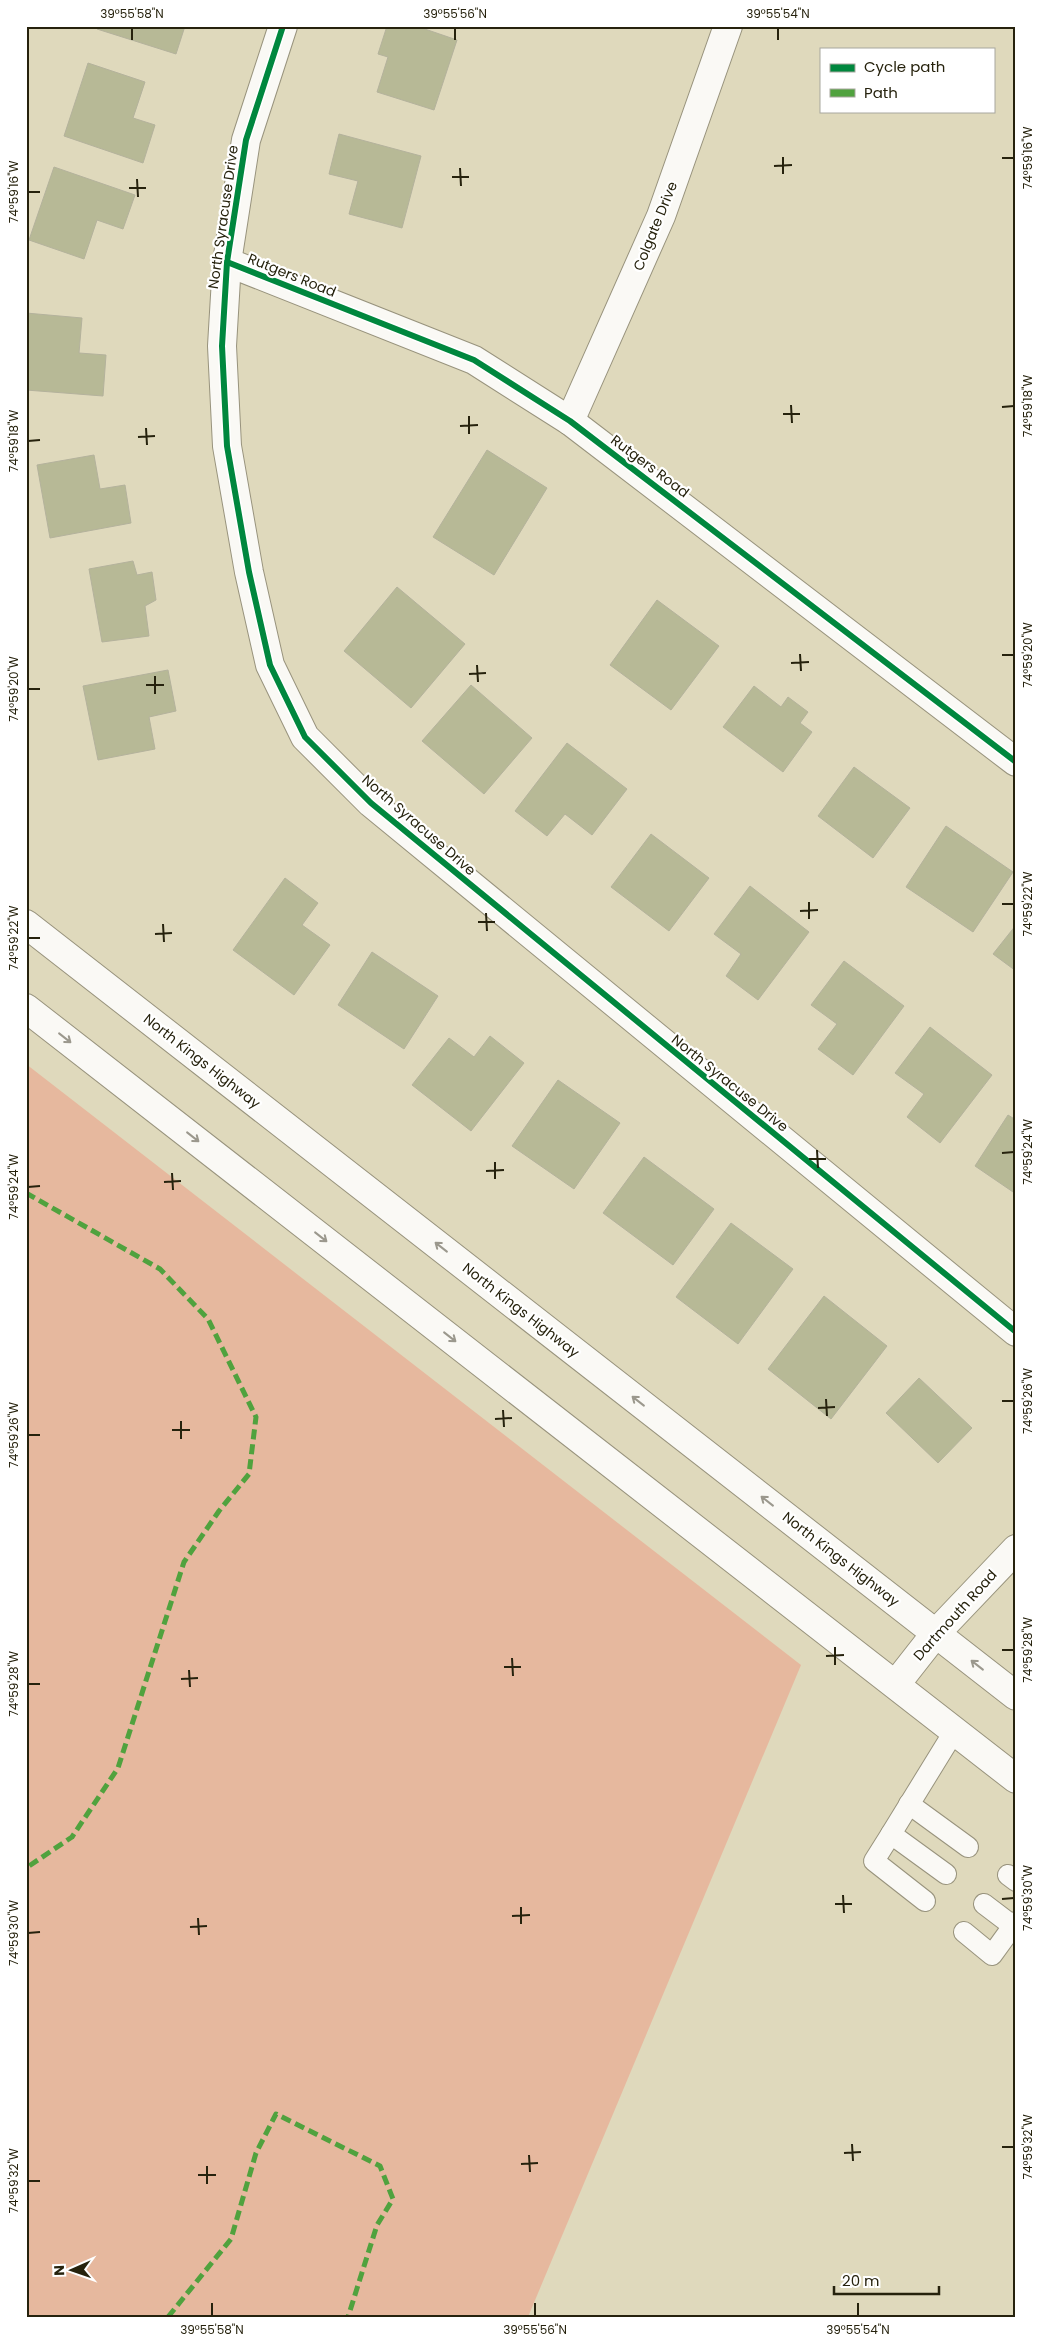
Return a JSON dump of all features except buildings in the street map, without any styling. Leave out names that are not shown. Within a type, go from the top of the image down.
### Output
[{"type":"street","name":"North Syracuse Drive","points":[[283,26],[246,140],[227,262],[222,346],[227,446],[249,572],[270,665],[305,737],[371,803],[1016,1332]]},
{"type":"street","name":"Colgate Drive","points":[[570,421],[661,216],[728,26]]},
{"type":"street","name":"Rutgers Road","points":[[227,262],[474,360],[570,421],[1016,762]]},
{"type":"street","name":"North Kings Highway","points":[[26,924],[1016,1696]]},
{"type":"street","points":[[26,1008],[1016,1779]]},
{"type":"street","name":"Dartmouth Road","points":[[896,1684],[936,1632],[1016,1549]]},
{"type":"lane","points":[[925,1900],[874,1861],[955,1730]]},
{"type":"lane","points":[[909,1804],[968,1847]]},
{"type":"lane","points":[[891,1834],[946,1874]]},
{"type":"lane","points":[[964,1932],[992,1955],[1014,1924],[984,1904]]},
{"type":"shaded area","points":[[26,1064],[801,1665],[528,2317],[26,2317]]},
{"type":"marked path","points":[[26,1193],[160,1269],[208,1319],[256,1417],[249,1474],[219,1511],[184,1562],[118,1768],[72,1837],[26,1868]]},
{"type":"marked path","points":[[168,2317],[231,2239],[256,2153],[276,2114],[380,2166],[393,2199],[377,2225],[348,2317]]},
{"type":"cycle path","points":[[283,26],[246,140],[227,262],[222,346],[227,446],[249,572],[270,665],[305,737],[371,803],[1016,1332]]},
{"type":"cycle path","points":[[227,262],[474,360],[570,421],[1016,762]]}]
